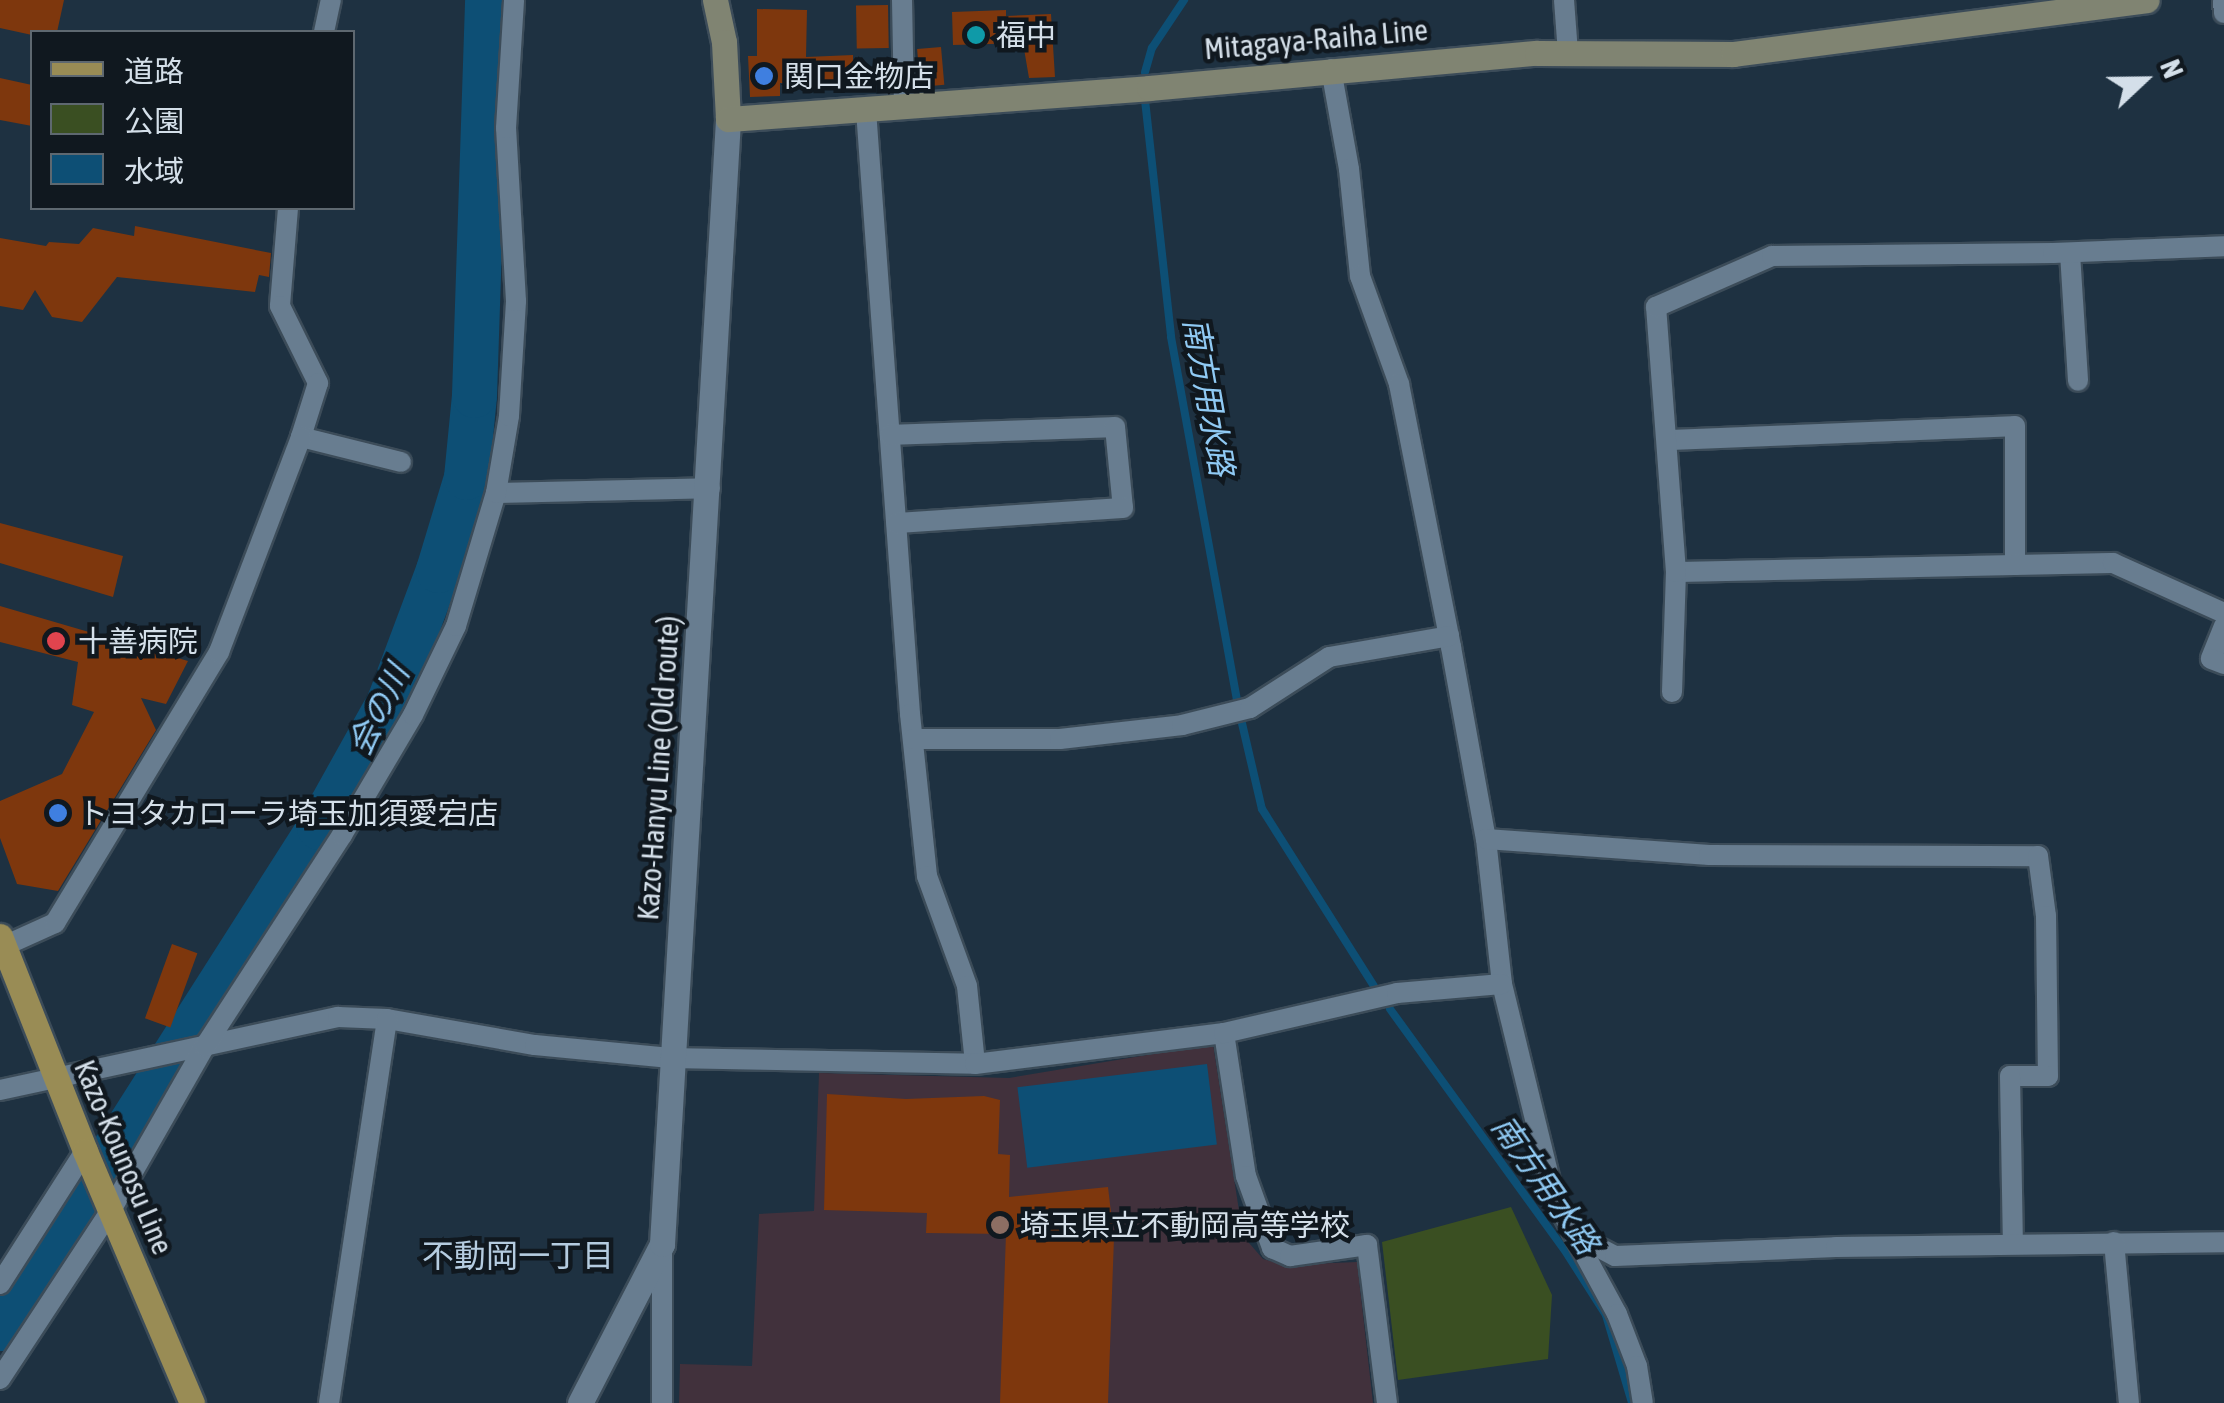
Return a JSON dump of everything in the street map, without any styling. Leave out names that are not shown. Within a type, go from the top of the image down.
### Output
[{"type":"main road","points":[[714,0],[724,42],[728,118]]},
{"type":"main road","name":"Mitagaya-Raiha Line","points":[[728,118],[1568,52],[1734,54],[2146,0]]},
{"type":"main road","name":"Kazo-Kounosu Line","points":[[2,941],[87,1157],[192,1403]]},
{"type":"street","points":[[324,30],[331,0]]},
{"type":"street","points":[[0,1378],[205,1046],[342,835],[420,701],[456,626],[496,493],[509,416],[516,300],[506,128],[514,0]]},
{"type":"street","points":[[902,0],[904,106]]},
{"type":"street","points":[[1564,0],[1568,52]]},
{"type":"street","points":[[2223,0],[2224,13]]},
{"type":"street","points":[[1331,70],[1348,169],[1360,276],[1399,384],[1449,636],[1486,839],[1502,984],[1544,1163],[1565,1220],[1617,1314],[1636,1366],[1643,1403]]},
{"type":"street","points":[[866,110],[913,739],[927,876],[967,986],[976,1064]]},
{"type":"street","name":"Kazo-Hanyu Line (Old route)","points":[[580,1403],[662,1244],[670,1058],[710,488],[728,118]]},
{"type":"street","points":[[2,941],[55,923],[219,652],[302,437],[318,383],[280,306],[288,210]]},
{"type":"street","points":[[1672,692],[1676,572],[1656,307],[1772,256],[2070,253],[2224,246]]},
{"type":"street","points":[[2070,253],[2078,381]]},
{"type":"street","points":[[1668,440],[2015,426],[2014,565]]},
{"type":"street","points":[[890,435],[1115,427],[1123,508],[896,523]]},
{"type":"street","points":[[302,437],[401,462]]},
{"type":"street","points":[[496,493],[710,488]]},
{"type":"street","points":[[1676,572],[2113,562],[2224,612]]},
{"type":"street","points":[[2224,626],[2211,659],[2224,664]]},
{"type":"street","points":[[913,739],[1060,738],[1182,725],[1239,712],[1329,658],[1449,636]]},
{"type":"street","points":[[1486,839],[1709,855],[2038,856],[2046,916],[2048,1076],[2010,1076],[2013,1243]]},
{"type":"street","points":[[0,1090],[338,1017],[387,1019],[535,1045],[670,1058],[976,1064],[1224,1033],[1382,996],[1502,984]]},
{"type":"street","points":[[329,1403],[387,1019]]},
{"type":"street","points":[[1224,1033],[1246,1176],[1272,1248],[1290,1256],[1367,1246],[1387,1403]]},
{"type":"street","points":[[0,1284],[87,1157]]},
{"type":"street","points":[[1565,1220],[1582,1242],[1615,1256],[2013,1243],[2224,1242]]},
{"type":"street","points":[[2114,1242],[2129,1403]]},
{"type":"street","points":[[662,1244],[662,1403]]},
{"type":"shaded area","name":"埼玉県立不動岡高等学校","points":[[1213,1044],[1243,1236],[1263,1259],[1284,1265],[1357,1262],[1373,1403],[679,1403],[680,1364],[752,1366],[759,1214],[814,1211],[819,1073],[1009,1078]]},
{"type":"green space","points":[[1511,1207],[1552,1295],[1548,1359],[1398,1380],[1382,1242]]},
{"type":"water","points":[[1207,1064],[1217,1144],[1027,1168],[1017,1087]]},
{"type":"building","points":[[0,0],[64,0],[57,30],[30,30],[30,35],[0,28]]},
{"type":"building","points":[[888,5],[889,48],[857,49],[856,6]]},
{"type":"building","points":[[757,9],[807,10],[806,57],[853,55],[853,85],[780,83],[780,96],[750,97],[748,56],[757,56]]},
{"type":"building","points":[[1006,10],[1006,16],[1051,14],[1055,77],[1029,78],[1023,43],[953,45],[952,12]]},
{"type":"building","points":[[941,47],[944,85],[920,87],[917,49]]},
{"type":"building","points":[[0,78],[30,85],[30,126],[0,120]]},
{"type":"building","points":[[135,226],[271,253],[269,277],[259,275],[255,292],[117,277],[82,322],[52,317],[35,290],[23,310],[0,306],[0,238],[46,246],[49,242],[79,244],[93,228],[134,236]]},
{"type":"building","points":[[0,523],[123,556],[113,597],[0,563]]},
{"type":"building","points":[[0,606],[188,661],[166,704],[141,698],[156,730],[58,891],[17,884],[0,838],[0,801],[62,774],[94,712],[72,705],[78,662],[0,642]]},
{"type":"building","points":[[172,944],[197,953],[170,1027],[145,1018]]},
{"type":"building","points":[[827,1094],[906,1099],[984,1096],[1000,1100],[998,1154],[1010,1155],[1009,1197],[1108,1187],[1114,1238],[1108,1403],[1000,1403],[1006,1234],[926,1233],[927,1213],[824,1210]]},
{"type":"waterway","name":"会の川","points":[[0,1328],[319,827],[389,701],[438,570],[466,477],[474,395],[487,0]]},
{"type":"waterway","name":"南方用水路","points":[[1145,72],[1152,48],[1184,0]]},
{"type":"waterway","name":"南方用水路","points":[[1145,100],[1171,337],[1237,701]]},
{"type":"waterway","name":"南方用水路","points":[[1241,719],[1262,809],[1374,986]]},
{"type":"waterway","name":"南方用水路","points":[[1390,1009],[1564,1249],[1606,1315],[1632,1403]]},
{"type":"place","name":"福中","points":[[976,35]]},
{"type":"place","name":"関口金物店","points":[[764,76]]},
{"type":"place","name":"十善病院","points":[[56,641]]},
{"type":"place","name":"トヨタカローラ埼玉加須愛宕店","points":[[58,813]]},
{"type":"place","name":"埼玉県立不動岡高等学校","points":[[1000,1225]]},
{"type":"district","name":"不動岡一丁目","points":[[518,1256]]}]
